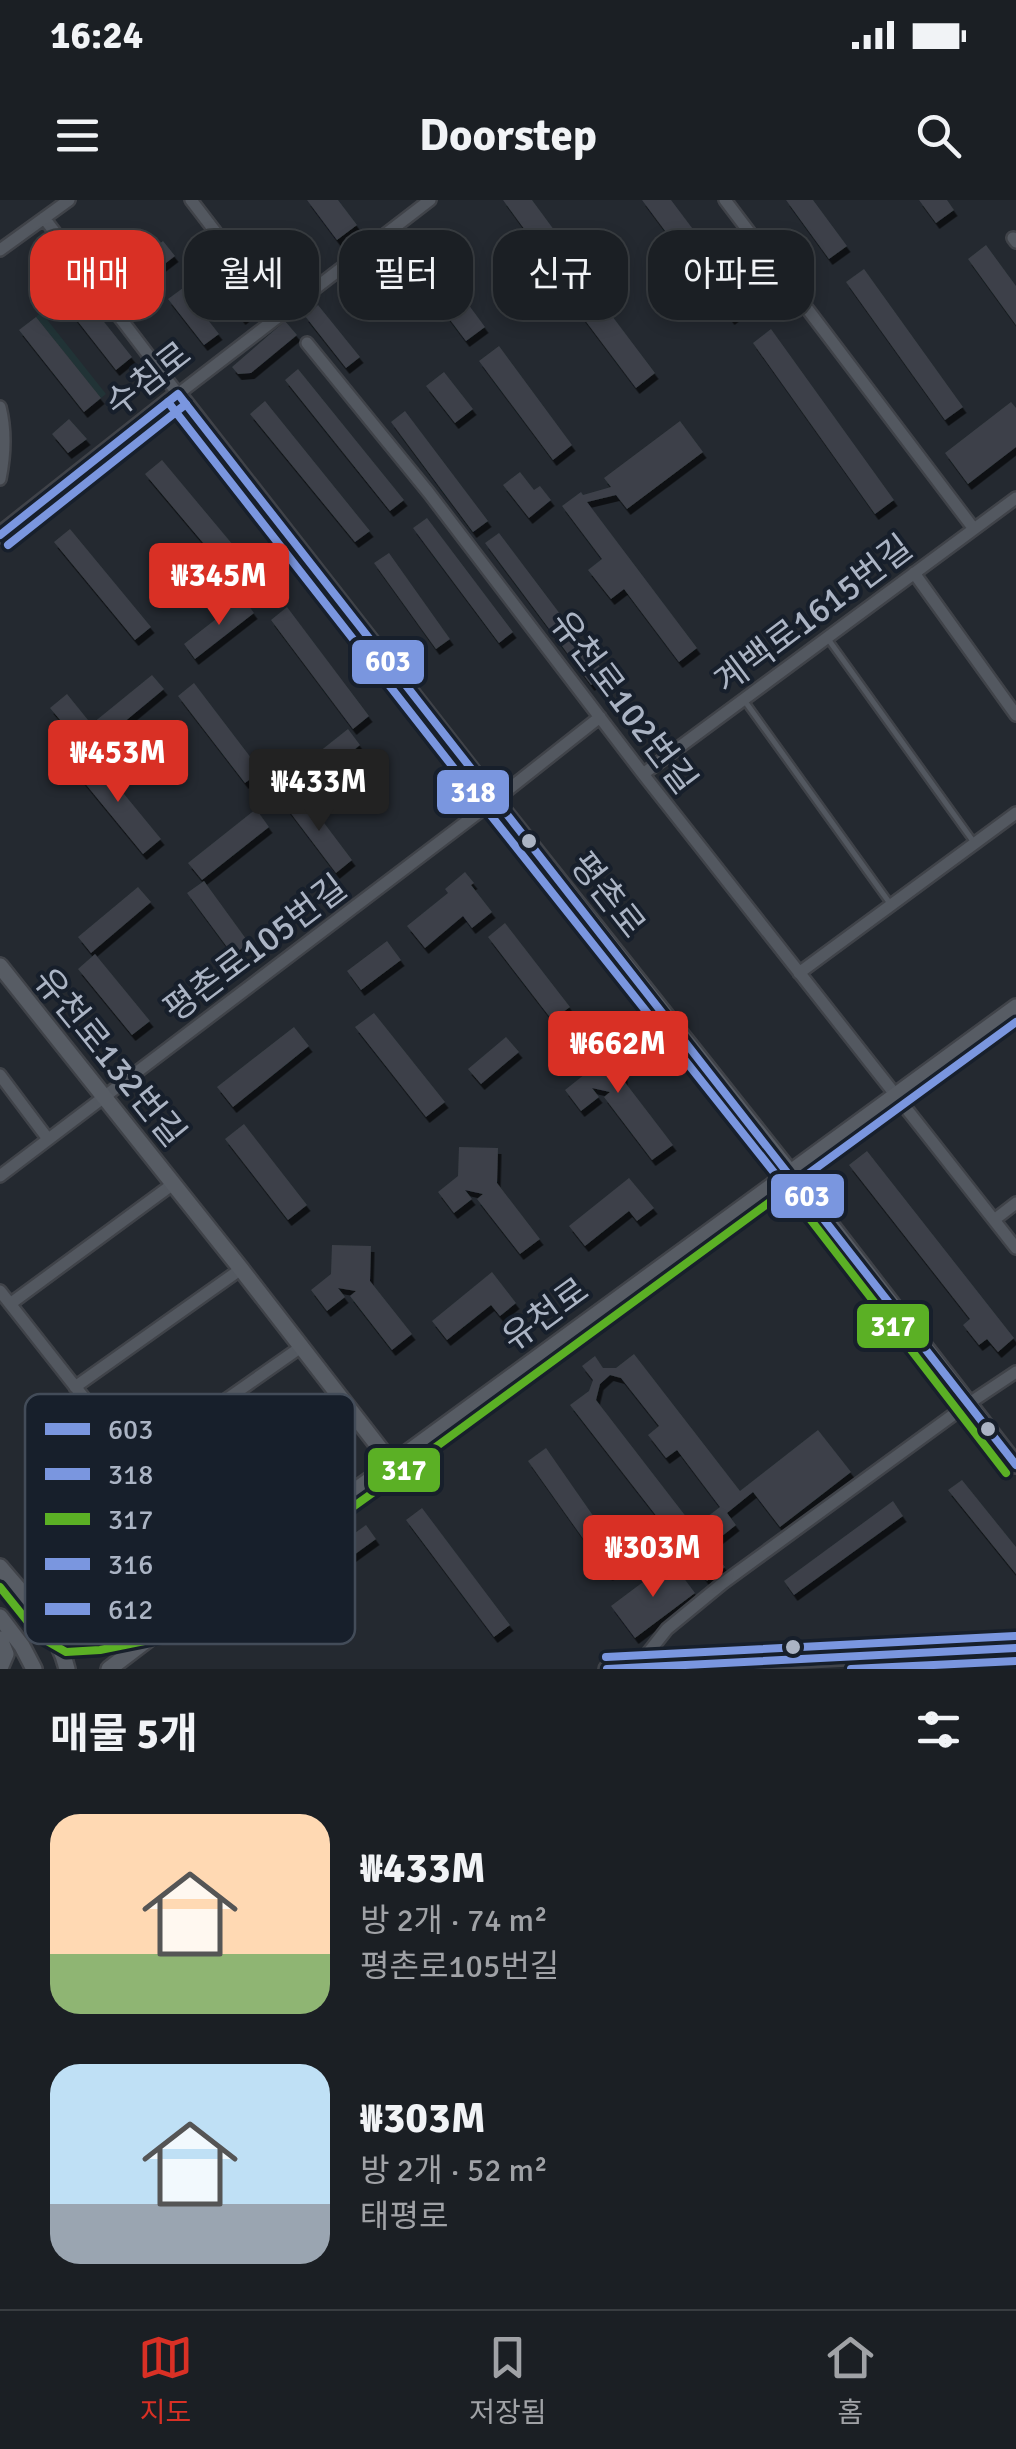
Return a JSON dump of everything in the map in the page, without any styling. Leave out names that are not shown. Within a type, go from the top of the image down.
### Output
[{"type":"main road","name":"수침로","points":[[0,535],[178,394]]},
{"type":"main road","name":"평촌로","points":[[178,394],[790,1172],[1016,1466]]},
{"type":"main road","name":"유천로132번길","points":[[0,966],[338,1394]]},
{"type":"main road","name":"유천로","points":[[355,1490],[1016,1007]]},
{"type":"main road","name":"유천로132번길","points":[[355,1416],[392,1464]]},
{"type":"main road","points":[[0,1566],[25,1598]]},
{"type":"main road","points":[[0,1617],[34,1669]]},
{"type":"main road","points":[[0,1639],[6,1654],[0,1668]]},
{"type":"main road","points":[[57,1644],[67,1669]]},
{"type":"main road","name":"유천로","points":[[109,1669],[142,1644]]},
{"type":"main road","points":[[607,1669],[841,1663],[1016,1648]]},
{"type":"street","points":[[0,250],[69,200]]},
{"type":"street","points":[[191,200],[214,230]]},
{"type":"street","name":"수침로","points":[[319,286],[430,200]]},
{"type":"street","points":[[726,200],[974,529]]},
{"type":"street","name":"평촌로","points":[[44,218],[178,394]]},
{"type":"street","name":"수침로","points":[[178,394],[275,320]]},
{"type":"street","name":"유천로102번길","points":[[306,343],[430,493],[643,774],[1016,1248]]},
{"type":"street","points":[[0,406],[4,442],[0,478]]},
{"type":"street","name":"계백로1615번길","points":[[643,774],[1016,498]]},
{"type":"street","points":[[914,574],[1016,716]]},
{"type":"street","name":"평촌로105번길","points":[[0,1176],[600,716]]},
{"type":"street","points":[[798,973],[1016,813]]},
{"type":"street","points":[[0,1076],[48,1140]]},
{"type":"street","name":"유천로132번길","points":[[10,1304],[174,1184]]},
{"type":"street","points":[[994,1220],[1016,1204]]},
{"type":"street","points":[[76,1387],[241,1270]]},
{"type":"street","points":[[0,1291],[81,1394]]},
{"type":"street","points":[[234,1394],[301,1347]]},
{"type":"street","points":[[637,1668],[667,1629],[724,1583],[1016,1372]]},
{"type":"lane","points":[[827,638],[975,844]]},
{"type":"lane","points":[[743,700],[891,905]]},
{"type":"shaded area","points":[[38,320],[47,320],[106,394],[101,398]]},
{"type":"building","points":[[307,200],[338,200],[357,225],[350,230],[339,230],[337,240]]},
{"type":"building","points":[[503,200],[532,200],[554,230],[525,230]]},
{"type":"building","points":[[642,200],[671,200],[694,230],[664,230]]},
{"type":"building","points":[[786,200],[813,200],[847,246],[829,259],[814,238],[814,230],[808,230]]},
{"type":"building","points":[[919,200],[947,200],[954,210],[936,223]]},
{"type":"building","points":[[164,242],[175,256],[164,264]]},
{"type":"building","points":[[986,245],[1016,286],[1016,325],[968,259]]},
{"type":"building","points":[[864,269],[963,407],[945,420],[846,282]]},
{"type":"building","points":[[184,289],[184,319],[168,299]]},
{"type":"building","points":[[319,306],[360,357],[346,368],[308,320],[319,320]]},
{"type":"building","points":[[473,311],[485,327],[466,341],[450,320],[473,320]]},
{"type":"building","points":[[38,320],[101,398],[84,412],[19,330]]},
{"type":"building","points":[[77,320],[103,320],[132,357],[116,370]]},
{"type":"building","points":[[184,320],[208,320],[219,334],[204,345]]},
{"type":"building","points":[[585,320],[615,320],[655,373],[636,388]]},
{"type":"building","points":[[285,321],[297,335],[251,373],[238,374],[232,367]]},
{"type":"building","points":[[771,329],[894,500],[875,514],[753,343]]},
{"type":"building","points":[[499,346],[572,445],[553,460],[479,361]]},
{"type":"building","points":[[298,369],[404,500],[390,511],[285,380]]},
{"type":"building","points":[[444,372],[473,409],[455,423],[426,386]]},
{"type":"building","points":[[265,401],[370,531],[355,542],[250,414]]},
{"type":"building","points":[[1011,402],[1016,408],[1016,447],[968,484],[945,453]]},
{"type":"building","points":[[405,411],[488,521],[473,532],[391,422]]},
{"type":"building","points":[[69,419],[87,439],[68,453],[52,434]]},
{"type":"building","points":[[680,421],[703,452],[627,509],[616,495],[587,502],[697,648],[679,662],[624,589],[611,599],[588,570],[602,559],[562,506],[581,492],[583,495],[611,487],[604,478]]},
{"type":"building","points":[[162,460],[263,581],[247,595],[145,474]]},
{"type":"building","points":[[520,472],[534,490],[540,486],[551,500],[529,518],[503,485]]},
{"type":"building","points":[[427,518],[513,632],[499,643],[413,528]]},
{"type":"building","points":[[70,529],[151,627],[135,640],[54,542]]},
{"type":"building","points":[[499,533],[606,675],[591,685],[485,543]]},
{"type":"building","points":[[389,553],[450,639],[436,649],[374,563]]},
{"type":"building","points":[[243,598],[254,613],[195,659],[184,644]]},
{"type":"building","points":[[287,607],[369,716],[353,729],[271,620]]},
{"type":"building","points":[[152,675],[164,689],[105,738],[93,723]]},
{"type":"building","points":[[194,683],[261,771],[245,783],[178,696]]},
{"type":"building","points":[[67,694],[88,720],[72,734],[50,708]]},
{"type":"building","points":[[348,729],[360,745],[332,768],[319,752]]},
{"type":"building","points":[[92,755],[161,839],[143,854],[74,770]]},
{"type":"building","points":[[303,795],[352,860],[336,873],[286,807]]},
{"type":"building","points":[[256,809],[269,827],[202,880],[188,863]]},
{"type":"building","points":[[465,872],[492,912],[472,928],[463,916],[425,948],[407,926],[448,893],[445,889]]},
{"type":"building","points":[[204,881],[249,943],[233,955],[187,893]]},
{"type":"building","points":[[138,887],[151,902],[91,953],[78,937]]},
{"type":"building","points":[[505,923],[570,1007],[552,1020],[488,937]]},
{"type":"building","points":[[387,941],[401,960],[361,990],[347,971]]},
{"type":"building","points":[[95,954],[150,1021],[132,1035],[78,969]]},
{"type":"building","points":[[374,1013],[445,1102],[426,1117],[355,1027]]},
{"type":"building","points":[[294,1027],[309,1046],[233,1107],[217,1087]]},
{"type":"building","points":[[506,1037],[519,1052],[481,1084],[468,1069]]},
{"type":"building","points":[[586,1045],[625,1046],[624,1081],[673,1145],[652,1160],[604,1097],[610,1092],[592,1088],[599,1097],[581,1111],[565,1090],[585,1074]]},
{"type":"building","points":[[244,1124],[307,1205],[288,1220],[225,1139]]},
{"type":"building","points":[[459,1147],[498,1148],[497,1183],[540,1239],[520,1254],[477,1199],[483,1194],[465,1190],[472,1199],[454,1213],[438,1192],[458,1176]]},
{"type":"building","points":[[867,1151],[1014,1338],[998,1352],[987,1339],[979,1345],[963,1325],[970,1319],[849,1165]]},
{"type":"building","points":[[629,1178],[654,1208],[637,1221],[629,1211],[585,1246],[569,1226]]},
{"type":"building","points":[[332,1245],[371,1246],[370,1281],[412,1334],[392,1350],[350,1296],[356,1291],[338,1288],[345,1297],[327,1311],[311,1290],[331,1274]]},
{"type":"building","points":[[492,1272],[516,1303],[500,1316],[491,1305],[447,1340],[432,1321]]},
{"type":"building","points":[[634,1354],[740,1491],[818,1430],[851,1472],[780,1527],[753,1492],[727,1513],[736,1525],[717,1540],[708,1528],[700,1534],[725,1567],[707,1581],[570,1405],[589,1391],[593,1380],[582,1366],[595,1356],[603,1368],[616,1368]],"holes":[[[610,1375],[621,1378],[659,1426],[648,1435],[666,1458],[677,1450],[720,1507],[694,1527],[596,1400],[600,1384]]]},
{"type":"building","points":[[546,1448],[626,1563],[609,1575],[528,1461]]},
{"type":"building","points":[[962,1480],[1016,1547],[1016,1574],[948,1490]]},
{"type":"building","points":[[893,1501],[903,1516],[794,1595],[784,1581]]},
{"type":"building","points":[[422,1508],[510,1625],[494,1637],[406,1520]]},
{"type":"building","points":[[366,1525],[376,1539],[355,1554],[355,1533]]},
{"type":"building","points":[[671,1561],[695,1593],[635,1638],[611,1606]]},
{"type":"transit line","name":"603","points":[[178,394],[1016,1465]]},
{"type":"transit line","name":"603","points":[[0,535],[178,394]]},
{"type":"transit line","name":"318","points":[[168,402],[780,1180]]},
{"type":"transit line","name":"318","points":[[8,545],[186,404]]},
{"type":"transit line","name":"318","points":[[797,1182],[1016,1022]]},
{"type":"transit line","name":"317","points":[[780,1180],[1006,1473]]},
{"type":"transit line","name":"317","points":[[355,1505],[797,1182]]},
{"type":"transit line","name":"317","points":[[0,1587],[25,1618]]},
{"type":"transit line","name":"612","points":[[606,1657],[1015,1636]]},
{"type":"transit line","name":"317","points":[[52,1644],[66,1652],[130,1644]]},
{"type":"transit line","name":"603","points":[[607,1669],[1016,1648]]},
{"type":"transit line","name":"316","points":[[851,1669],[1016,1661]]}]
